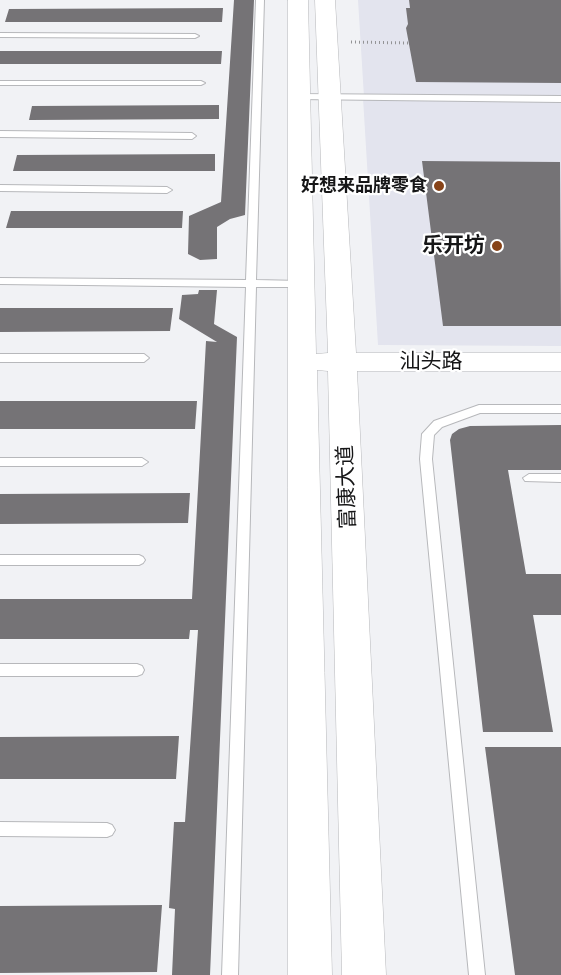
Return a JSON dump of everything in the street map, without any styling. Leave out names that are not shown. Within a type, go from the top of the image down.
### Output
[{"type":"street","name":"富康大道","points":[[298,0],[315,97],[343,370],[364,975]]},
{"type":"street","name":"富康大道","points":[[310,975],[301,284],[325,0]]},
{"type":"street","name":"汕头路","points":[[343,370],[561,362]]},
{"type":"street","name":"汕头路","points":[[302,370],[561,378]]},
{"type":"lane","points":[[230,975],[260,0]]},
{"type":"lane","points":[[0,35],[195,36]]},
{"type":"lane","points":[[0,83],[201,83]]},
{"type":"lane","points":[[315,97],[561,99]]},
{"type":"lane","points":[[0,134],[192,136]]},
{"type":"lane","points":[[0,188],[167,190]]},
{"type":"lane","points":[[0,281],[301,284]]},
{"type":"lane","points":[[0,358],[144,358]]},
{"type":"lane","points":[[477,975],[426,459],[428,434],[438,424],[479,409],[561,409]]},
{"type":"lane","points":[[0,462],[142,462]]},
{"type":"lane","points":[[529,478],[561,478]]},
{"type":"lane","points":[[0,560],[139,560]]},
{"type":"lane","points":[[0,670],[137,670]]},
{"type":"lane","points":[[0,829],[106,830]]},
{"type":"shaded area","points":[[358,0],[561,0],[561,99],[364,97]]},
{"type":"shaded area","points":[[363,98],[561,100],[561,346],[378,345]]},
{"type":"building","points":[[234,0],[254,0],[245,215],[230,219],[217,227],[217,259],[200,260],[188,254],[189,216],[221,202]]},
{"type":"building","points":[[409,0],[561,0],[561,83],[416,82],[406,28],[408,24],[406,8],[410,8]]},
{"type":"building","points":[[223,8],[222,22],[5,22],[9,9]]},
{"type":"building","points":[[0,51],[222,51],[221,64],[0,64]]},
{"type":"building","points":[[219,105],[219,119],[29,120],[32,106]]},
{"type":"building","points":[[215,154],[215,171],[13,171],[17,155]]},
{"type":"building","name":"乐开坊","points":[[422,161],[560,162],[561,326],[443,326]]},
{"type":"building","points":[[11,211],[183,211],[182,228],[6,228]]},
{"type":"building","points":[[199,290],[217,290],[214,324],[237,337],[210,975],[172,975],[175,909],[169,908],[174,822],[185,822],[198,630],[190,630],[189,639],[0,639],[0,599],[192,599],[206,341],[217,342],[179,319],[182,295],[198,294]]},
{"type":"building","points":[[0,308],[173,308],[170,331],[0,332]]},
{"type":"building","points":[[0,401],[197,401],[195,429],[0,429]]},
{"type":"building","points":[[561,425],[561,470],[508,470],[526,574],[561,574],[561,615],[533,615],[553,732],[483,732],[450,440],[452,434],[459,429],[470,426]]},
{"type":"building","points":[[190,493],[188,523],[0,524],[0,494]]},
{"type":"building","points":[[179,736],[176,779],[0,779],[0,737]]},
{"type":"building","points":[[485,747],[561,747],[561,975],[515,975]]},
{"type":"building","points":[[162,905],[157,972],[0,973],[0,906]]},
{"type":"place","name":"好想来品牌零食","points":[[439,186]]},
{"type":"place","name":"乐开坊","points":[[497,246]]}]
